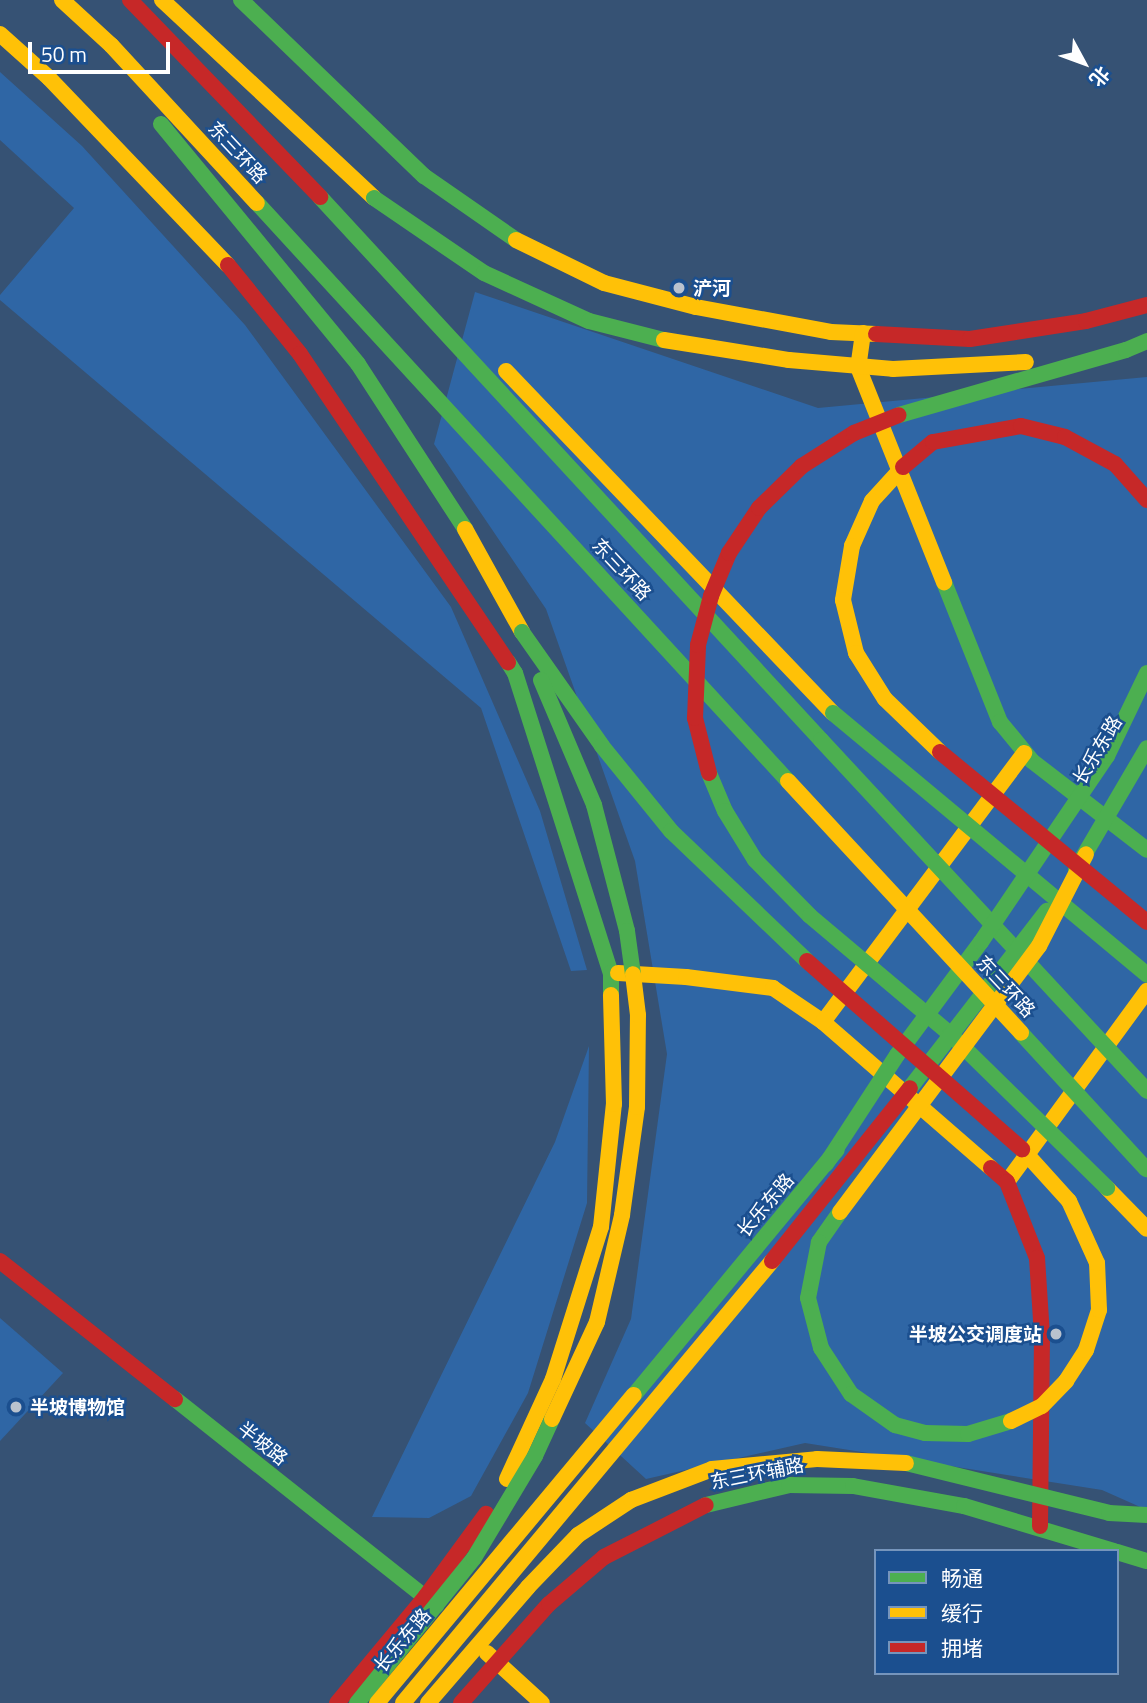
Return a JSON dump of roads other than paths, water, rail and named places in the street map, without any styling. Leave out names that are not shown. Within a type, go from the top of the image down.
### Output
[{"type":"main road","name":"东三环路","points":[[62,0],[111,45],[1146,1170]]},
{"type":"main road","name":"东三环路","points":[[130,0],[225,96],[425,310],[1147,1091]]},
{"type":"main road","points":[[162,0],[374,198],[484,273],[589,321],[671,342],[789,360],[892,369],[997,366],[1126,350]]},
{"type":"main road","points":[[241,0],[424,176],[516,240],[604,283],[696,307],[831,332],[970,340],[1086,321],[1147,305]]},
{"type":"main road","points":[[0,34],[49,78],[210,243],[284,334],[515,673],[611,973],[614,1104],[601,1227],[553,1379],[514,1467],[476,1530],[338,1703]]},
{"type":"main road","points":[[111,45],[167,133],[358,365],[450,501],[522,632],[602,746],[671,831],[784,940],[847,994],[857,1004],[928,1065],[937,1074],[947,1082],[1016,1143],[1069,1200],[1097,1263],[1099,1310],[1086,1350],[1066,1381],[1042,1406],[1003,1425],[968,1434],[925,1433],[895,1425],[851,1394],[821,1348],[808,1298],[819,1242],[917,1107],[934,1086],[942,1075],[966,1043],[982,1021],[1040,946],[1086,854],[1147,748]]},
{"type":"main road","points":[[425,310],[488,353],[833,713],[1147,975]]},
{"type":"main road","points":[[863,333],[858,367],[1000,722],[1024,753],[1147,850]]},
{"type":"main road","points":[[1147,341],[1126,350],[922,406],[854,433],[802,466],[759,508],[729,553],[711,596],[698,645],[695,718],[705,763],[725,811],[755,860],[810,915],[950,1034],[1147,1228]]},
{"type":"main road","points":[[1147,500],[1115,464],[1065,436],[1021,426],[933,442],[906,464],[872,501],[852,546],[843,600],[856,653],[884,699],[932,745],[1147,922]]},
{"type":"main road","points":[[357,1703],[474,1558],[535,1456],[597,1322],[622,1215],[637,1107],[638,1015],[627,931],[594,806],[522,632]]},
{"type":"main road","points":[[826,1164],[897,1055],[981,942],[1099,768],[1147,673]]},
{"type":"main road","name":"长乐东路","points":[[377,1703],[826,1164],[1014,917],[1082,816],[1147,705]]},
{"type":"main road","points":[[823,1022],[1024,753]]},
{"type":"main road","points":[[403,1703],[835,1186],[1032,932],[1086,854]]},
{"type":"main road","points":[[611,973],[686,977],[773,988],[823,1022],[1007,1182],[1037,1258],[1042,1335],[1040,1527]]},
{"type":"main road","points":[[1007,1182],[1147,991]]},
{"type":"main road","name":"半坡路","points":[[0,1261],[426,1596],[541,1703]]},
{"type":"main road","points":[[428,1703],[528,1587],[578,1535],[631,1500],[712,1469],[817,1460],[906,1463],[1110,1513],[1147,1527]]},
{"type":"main road","name":"东三环辅路","points":[[461,1703],[549,1604],[604,1557],[699,1507],[739,1496],[789,1485],[853,1486],[964,1506],[1110,1549]]},
{"type":"main road","points":[[1110,1513],[1147,1515]]},
{"type":"main road","name":"东三环辅路","points":[[1119,1552],[1147,1561]]},
{"type":"place","name":"浐河","points":[[679,288]]},
{"type":"place","name":"半坡公交调度站","points":[[1056,1334]]},
{"type":"place","name":"半坡博物馆","points":[[16,1407]]}]
